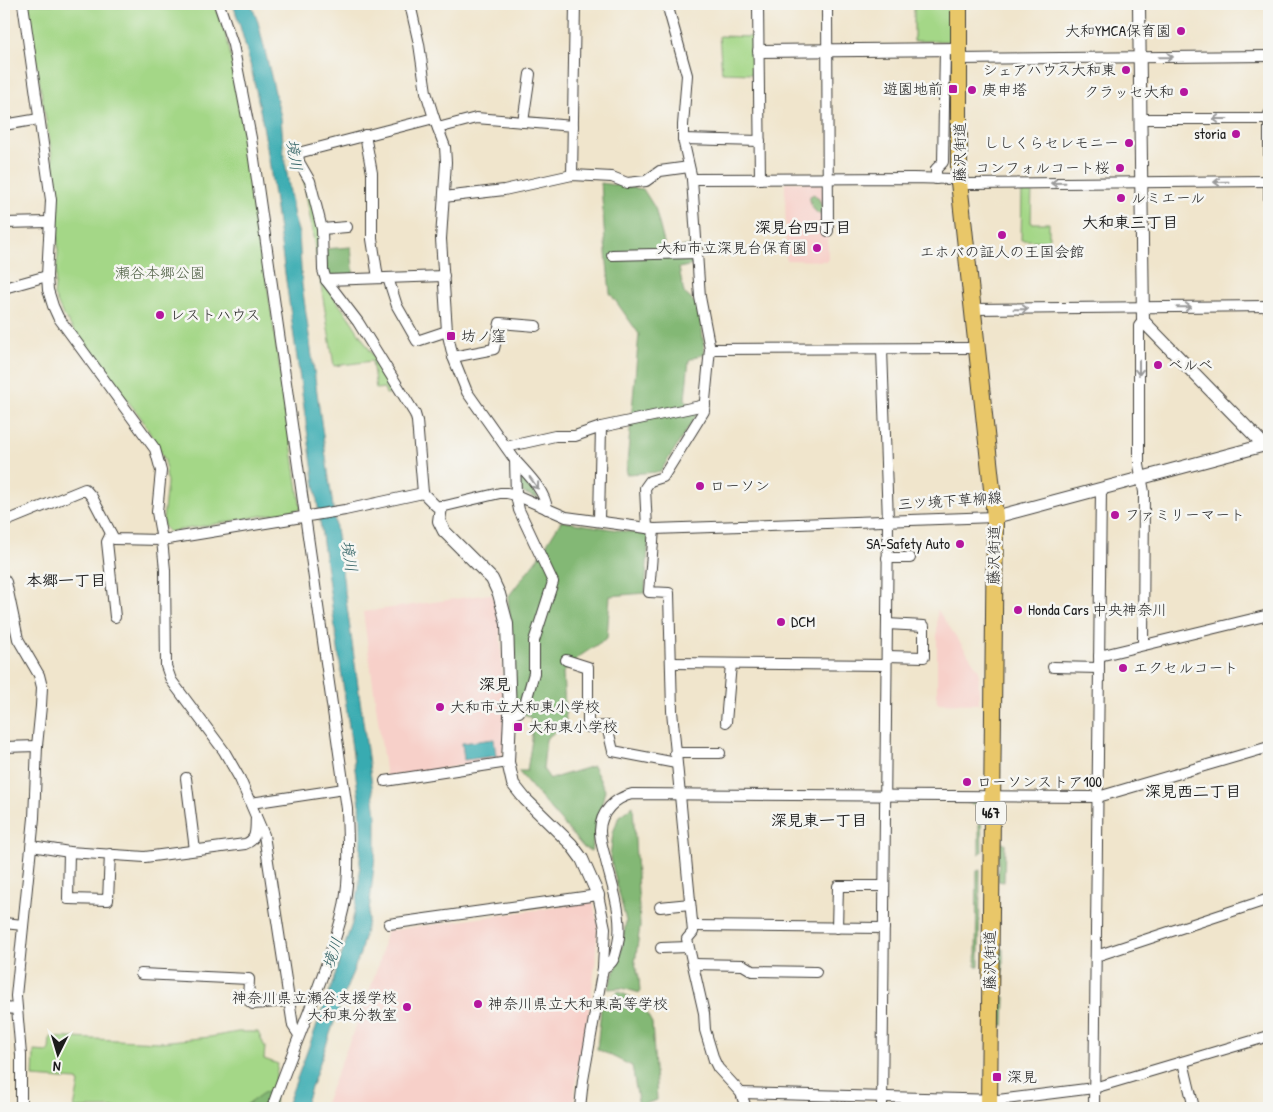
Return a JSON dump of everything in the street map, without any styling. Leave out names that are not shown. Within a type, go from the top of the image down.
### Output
[{"type":"highway","name":"藤沢街道","points":[[959,4],[955,52],[959,182],[994,517],[989,1104]]},
{"type":"street","points":[[23,4],[51,200],[48,290],[58,317],[155,449],[161,471],[157,512],[165,570],[166,666],[171,680],[224,751],[251,803],[264,835],[288,1001],[293,1026],[299,1035]]},
{"type":"street","points":[[219,4],[233,45],[246,103],[347,809],[348,862],[341,919],[272,1108]]},
{"type":"street","points":[[410,4],[419,44],[426,92],[445,146],[446,162],[441,239],[447,331],[453,357],[466,392],[546,500],[547,509]]},
{"type":"street","points":[[572,175],[576,4]]},
{"type":"street","points":[[666,4],[687,75],[682,125],[683,140],[692,179],[700,297],[710,349],[704,411],[663,477],[650,481],[645,488],[651,528],[649,592],[669,593],[675,758],[693,926],[693,932],[686,939],[704,1013],[705,1030],[714,1060],[718,1068],[741,1093],[746,1108]]},
{"type":"street","points":[[758,4],[760,179]]},
{"type":"street","points":[[827,4],[828,230]]},
{"type":"street","points":[[1139,4],[1143,307],[1143,321],[1139,326],[1139,465],[1144,492],[1143,645]]},
{"type":"street","points":[[759,51],[955,52],[1140,57],[1269,56]]},
{"type":"street","points":[[936,179],[936,169],[943,162],[955,52]]},
{"type":"street","points":[[522,122],[530,74]]},
{"type":"street","points":[[1269,113],[1269,208]]},
{"type":"street","points":[[434,118],[298,152],[299,162],[310,181],[322,229],[323,270],[326,280],[363,329],[417,421],[423,493],[436,506],[441,507],[500,493],[516,495]]},
{"type":"street","points":[[438,128],[476,118],[573,126]]},
{"type":"street","points":[[4,125],[39,119]]},
{"type":"street","points":[[1140,119],[1269,119]]},
{"type":"street","points":[[364,135],[372,173],[372,239],[383,278],[417,341],[447,331]]},
{"type":"street","points":[[683,140],[760,141]]},
{"type":"street","points":[[444,197],[504,190],[572,175],[612,177],[627,182],[646,181],[660,171],[690,167]]},
{"type":"street","points":[[692,179],[952,179],[967,184],[1269,181]]},
{"type":"street","points":[[4,223],[50,222]]},
{"type":"street","points":[[322,229],[348,227]]},
{"type":"street","points":[[612,255],[697,253]]},
{"type":"street","points":[[4,288],[47,276]]},
{"type":"street","points":[[326,280],[444,276]]},
{"type":"street","points":[[973,309],[1269,306]]},
{"type":"street","points":[[1143,321],[1266,444]]},
{"type":"street","points":[[453,357],[494,349],[500,323],[536,326]]},
{"type":"street","points":[[710,349],[976,348]]},
{"type":"street","points":[[882,349],[888,521],[882,1108]]},
{"type":"street","points":[[506,447],[555,436],[575,436],[601,427],[705,405]]},
{"type":"street","points":[[599,520],[601,427]]},
{"type":"street","name":"三ツ境下草柳線","points":[[516,495],[566,517],[651,528],[994,517],[1142,479],[1266,444]]},
{"type":"street","points":[[510,715],[519,712],[526,701],[534,674],[534,641],[553,582],[519,510],[516,495],[516,460]]},
{"type":"street","points":[[4,522],[85,489],[92,497],[114,538],[162,540],[344,510],[423,493]]},
{"type":"street","points":[[1094,1108],[1101,489]]},
{"type":"street","points":[[441,507],[439,521],[444,531],[478,564],[498,588],[507,624],[510,715],[508,762],[511,778],[519,792],[571,844],[582,859],[598,895],[605,928],[603,968],[578,1108]]},
{"type":"street","points":[[111,534],[107,542],[114,617]]},
{"type":"street","points":[[888,558],[910,558]]},
{"type":"street","points":[[4,578],[6,582],[8,614],[42,687],[37,746],[35,810],[18,976],[21,1108]]},
{"type":"street","points":[[1099,656],[1269,615]]},
{"type":"street","points":[[671,663],[731,664],[886,661],[924,657],[924,626],[887,624]]},
{"type":"street","points":[[566,660],[588,667],[588,727],[607,726],[613,751],[675,758],[720,753]]},
{"type":"street","points":[[726,722],[731,664]]},
{"type":"street","points":[[1054,667],[1099,668]]},
{"type":"street","points":[[4,747],[37,746]]},
{"type":"street","points":[[603,968],[610,965],[614,960],[620,936],[620,919],[600,830],[605,813],[618,799],[632,794],[1098,797],[1269,747]]},
{"type":"street","points":[[385,781],[508,762]]},
{"type":"street","points":[[186,778],[195,850]]},
{"type":"street","points":[[251,803],[344,789]]},
{"type":"street","points":[[32,846],[69,852],[145,857],[245,844],[252,842],[255,838],[256,816]]},
{"type":"street","points":[[69,852],[68,899],[108,900],[110,854]]},
{"type":"street","points":[[837,928],[838,886],[884,886]]},
{"type":"street","points":[[389,924],[598,895]]},
{"type":"street","points":[[1096,956],[1269,899]]},
{"type":"street","points":[[660,907],[690,904]]},
{"type":"street","points":[[4,922],[23,925]]},
{"type":"street","points":[[693,926],[884,928]]},
{"type":"street","points":[[661,948],[688,947]]},
{"type":"street","points":[[693,964],[743,965],[753,972],[816,972]]},
{"type":"street","points":[[141,974],[248,979],[248,1000],[253,1004],[288,1001]]},
{"type":"street","points":[[4,1008],[18,1009]]},
{"type":"street","points":[[741,1093],[882,1097],[989,1104],[1094,1088],[1269,1036]]},
{"type":"street","points":[[1183,1062],[1194,1108]]},
{"type":"shaded area","points":[[785,182],[821,183],[827,196],[828,261],[786,260]]},
{"type":"shaded area","name":"大和市立大和東小学校","points":[[490,594],[493,596],[500,621],[505,736],[502,758],[386,777],[363,612]]},
{"type":"shaded area","points":[[937,609],[979,670],[979,704],[937,703]]},
{"type":"shaded area","name":"神奈川県立大和東高等学校","points":[[593,902],[598,925],[595,966],[589,1011],[577,1070],[574,1103],[536,1108],[323,1108],[367,998],[381,957],[386,931]]},
{"type":"green space","name":"瀬谷本郷公園","points":[[26,4],[214,4],[227,38],[239,97],[301,509],[169,532],[164,527],[163,519],[167,483],[165,461],[142,419],[87,350],[62,313],[54,295],[58,254],[57,185]]},
{"type":"green space","points":[[914,4],[950,4],[950,41],[914,41]]},
{"type":"green space","points":[[719,36],[754,37],[754,74],[722,73]]},
{"type":"green space","points":[[303,174],[307,181],[320,231],[319,268],[318,268]]},
{"type":"green space","points":[[601,183],[643,189],[655,208],[666,250],[690,245],[693,265],[679,268],[684,293],[699,306],[705,353],[689,360],[685,399],[698,413],[660,472],[626,474],[639,334],[610,293]]},
{"type":"green space","points":[[1022,187],[1032,187],[1031,223],[1049,223],[1049,241],[1021,240]]},
{"type":"green space","points":[[814,194],[819,199],[824,212],[822,215],[814,210],[811,205],[810,196]]},
{"type":"green space","points":[[351,247],[354,278],[331,280],[326,269],[325,249]]},
{"type":"green space","points":[[319,273],[324,284],[350,319],[397,393],[386,394],[384,388],[376,389],[372,361],[334,366]]},
{"type":"green space","points":[[520,476],[524,476],[539,499],[521,492]]},
{"type":"green space","points":[[561,521],[649,535],[645,593],[610,596],[607,638],[580,656],[563,673],[566,723],[546,739],[543,769],[550,779],[593,766],[605,790],[591,851],[584,848],[518,771],[527,771],[532,739],[531,718],[513,709],[513,652],[508,597],[540,555]]},
{"type":"green space","points":[[965,800],[978,800],[981,805],[982,852],[979,854],[979,808],[977,805]]},
{"type":"green space","points":[[633,806],[640,926],[635,963],[639,977],[640,993],[622,988],[608,989],[620,957],[626,921],[610,857],[613,833],[619,816]]},
{"type":"green space","points":[[999,843],[1005,843],[1004,882],[998,881]]},
{"type":"green space","points":[[980,870],[979,967],[976,967],[977,871]]},
{"type":"green space","points":[[997,949],[1003,949],[1003,986],[995,985]]},
{"type":"green space","points":[[618,991],[640,1002],[652,1023],[657,1100],[639,1106],[632,1066],[597,1049],[601,1009]]},
{"type":"green space","points":[[1005,997],[1004,1025],[996,1025],[997,999]]},
{"type":"green space","points":[[238,1032],[258,1032],[265,1047],[264,1059],[278,1064],[275,1082],[264,1106],[261,1108],[74,1108],[79,1084],[77,1080],[33,1077],[34,1051],[49,1052],[50,1037],[160,1042]]},
{"type":"green space","points":[[271,1091],[277,1108],[242,1108],[263,1093]]},
{"type":"water","points":[[233,4],[251,4],[258,22],[281,117],[284,155],[294,217],[299,234],[302,285],[376,814],[376,847],[368,921],[360,954],[304,1108],[286,1108],[331,987],[352,923],[359,887],[360,805],[269,160],[245,42]]},
{"type":"water","points":[[494,739],[496,756],[464,760],[462,743]]},
{"type":"place","name":"大和YMCA保育園","points":[[1181,31]]},
{"type":"place","name":"シェアハウス大和東","points":[[1126,70]]},
{"type":"place","name":"遊園地前","points":[[953,89]]},
{"type":"place","name":"庚申塔","points":[[972,90]]},
{"type":"place","name":"クラッセ大和","points":[[1184,92]]},
{"type":"place","name":"storia","points":[[1236,134]]},
{"type":"place","name":"ししくらセレモニー","points":[[1129,143]]},
{"type":"place","name":"コンフォルコート桜","points":[[1120,168]]},
{"type":"place","name":"ルミエール","points":[[1121,198]]},
{"type":"place","name":"エホバの証人の王国会館","points":[[1002,235]]},
{"type":"place","name":"大和市立深見台保育園","points":[[817,248]]},
{"type":"place","name":"レストハウス","points":[[160,315]]},
{"type":"place","name":"坊ノ窪","points":[[451,336]]},
{"type":"place","name":"ベルベ","points":[[1158,365]]},
{"type":"place","name":"ローソン","points":[[700,486]]},
{"type":"place","name":"ファミリーマート","points":[[1115,515]]},
{"type":"place","name":"SA-Safety Auto","points":[[960,544]]},
{"type":"place","name":"Honda Cars 中央神奈川","points":[[1018,610]]},
{"type":"place","name":"DCM","points":[[781,622]]},
{"type":"place","name":"エクセルコート","points":[[1123,668]]},
{"type":"place","name":"大和市立大和東小学校","points":[[440,707]]},
{"type":"place","name":"大和東小学校","points":[[518,727]]},
{"type":"place","name":"ローソンストア100","points":[[967,782]]},
{"type":"place","name":"神奈川県立大和東高等学校","points":[[478,1004]]},
{"type":"place","name":"神奈川県立瀬谷支援学校 大和東分教室","points":[[407,1007]]},
{"type":"place","name":"深見","points":[[997,1077]]},
{"type":"district","name":"大和東三丁目","points":[[1130,222]]},
{"type":"district","name":"深見台四丁目","points":[[803,227]]},
{"type":"district","name":"本郷一丁目","points":[[66,580]]},
{"type":"district","name":"深見","points":[[495,684]]},
{"type":"district","name":"深見西二丁目","points":[[1193,791]]},
{"type":"district","name":"深見東一丁目","points":[[819,820]]},
{"type":"water label","name":"境川","points":[[295,155]]},
{"type":"water label","name":"境川","points":[[350,556]]},
{"type":"water label","name":"境川","points":[[332,953]]}]
